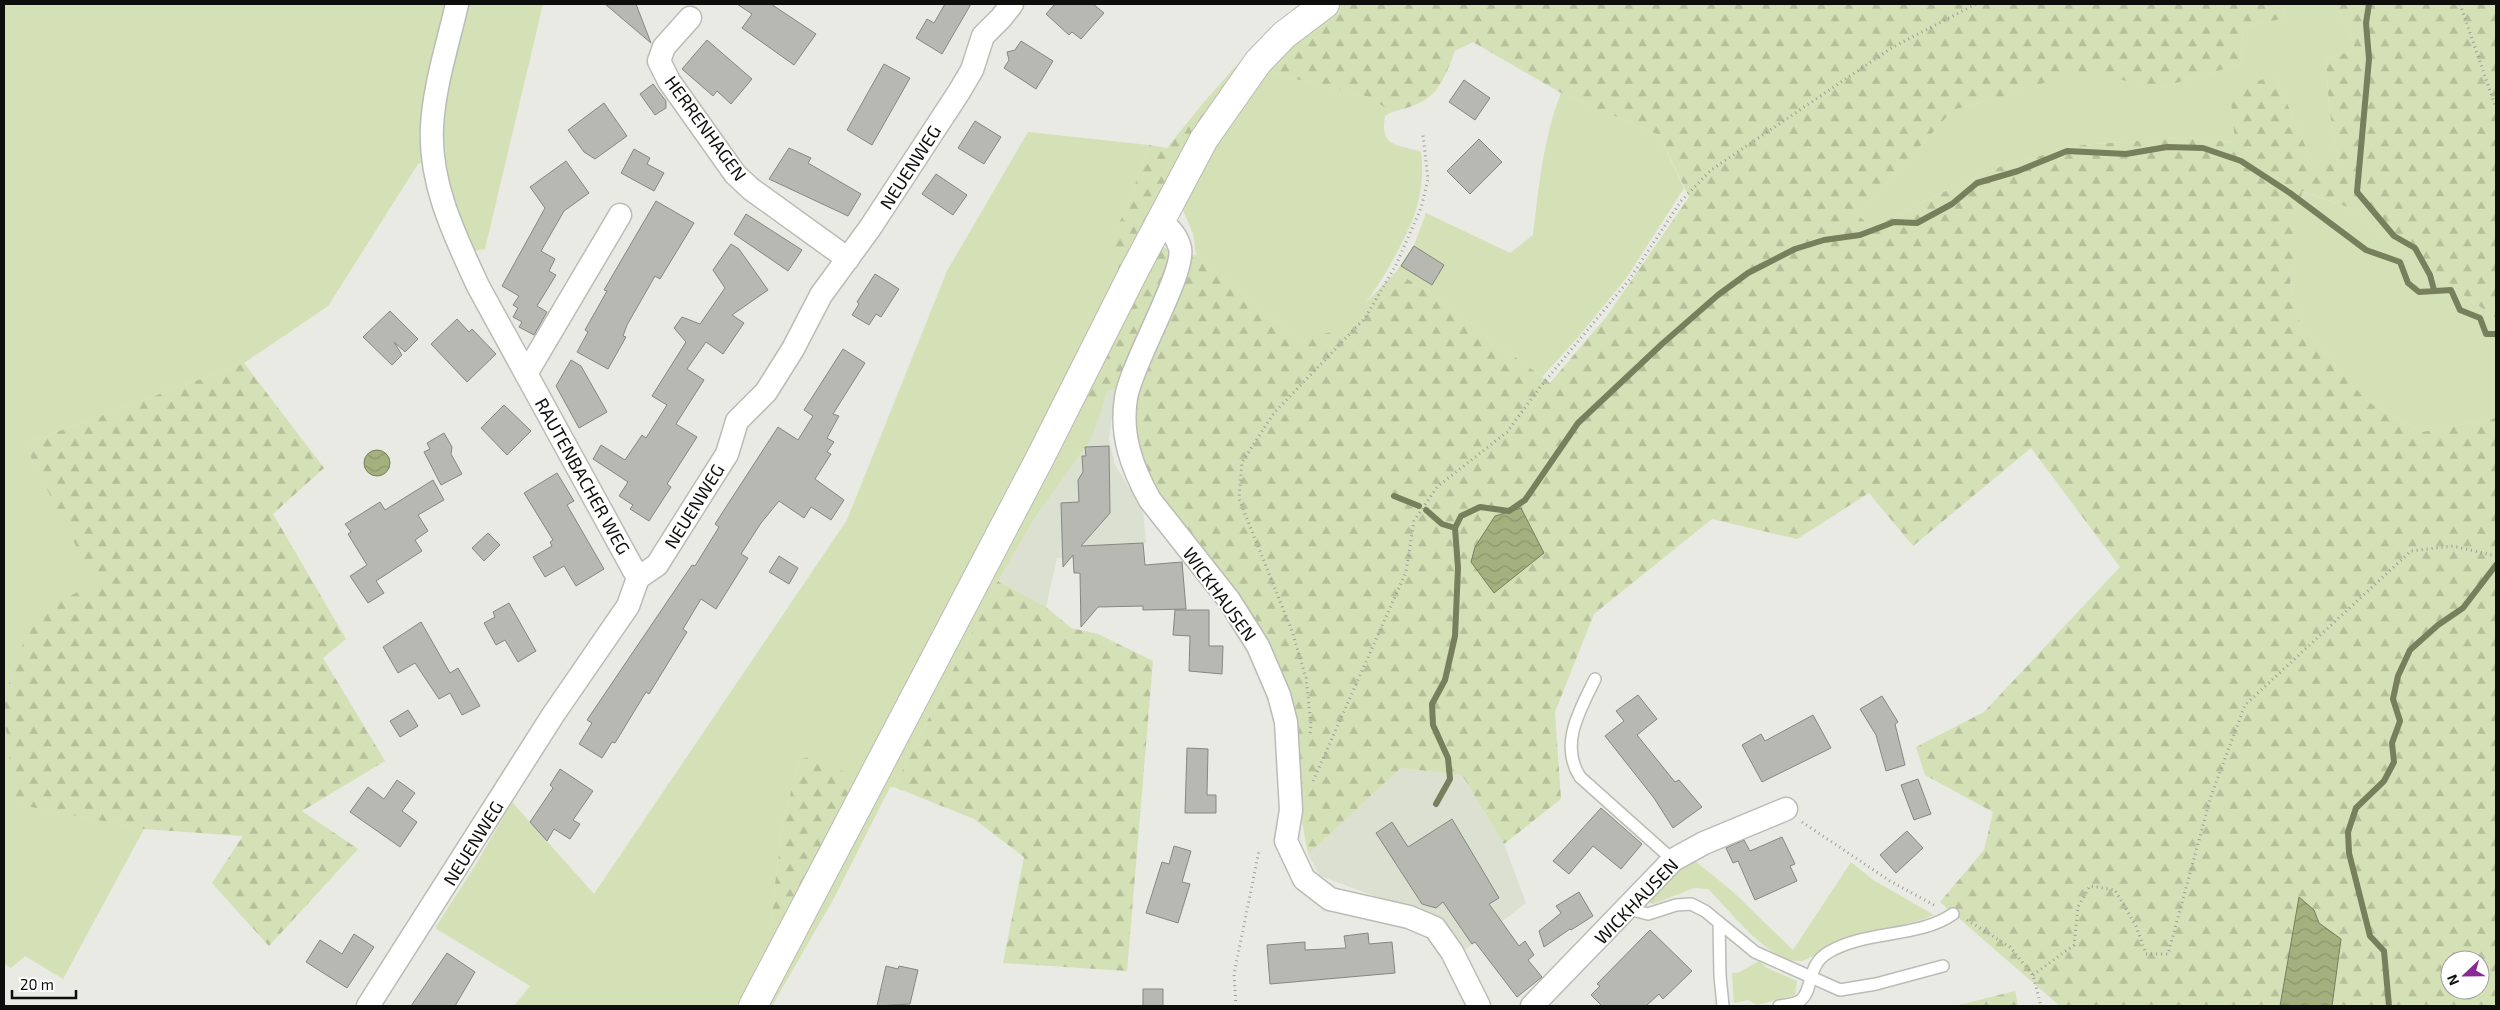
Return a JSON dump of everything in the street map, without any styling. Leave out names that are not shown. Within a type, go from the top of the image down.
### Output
[{"type":"main road","points":[[753,1006],[1040,458],[1204,139],[1244,79],[1284,35],[1325,4]]},
{"type":"street","name":"RAUTENBACHER WEG","points":[[457,4],[434,111],[432,144],[435,172],[442,201],[456,240],[526,374],[638,578]]},
{"type":"street","name":"NEUENWEG","points":[[368,1006],[553,716],[628,606],[638,578],[656,565],[662,557],[727,454],[737,422],[766,392],[794,348],[821,295],[848,259],[959,92],[972,70],[983,36],[1012,4]]},
{"type":"street","name":"HERRENHAGEN","points":[[690,18],[664,47],[659,61],[669,81],[735,174],[751,189],[848,259]]},
{"type":"street","points":[[526,374],[620,215]]},
{"type":"street","name":"WICKHAUSEN","points":[[1160,222],[1176,237],[1181,250],[1174,278],[1136,367],[1126,397],[1125,438],[1140,482],[1150,500],[1229,600],[1258,646],[1279,695],[1286,722],[1291,810],[1286,841],[1304,879],[1330,899],[1409,917],[1435,928],[1452,952],[1479,1006]]},
{"type":"street","name":"WICKHAUSEN","points":[[1532,1006],[1628,909],[1673,860],[1704,843],[1786,809]]},
{"type":"lane","points":[[1595,680],[1575,719],[1571,734],[1574,767],[1580,777],[1673,860]]},
{"type":"lane","points":[[1628,909],[1648,914],[1676,905],[1691,904],[1705,911],[1756,952],[1809,978],[1840,990],[1876,984],[1943,966]]},
{"type":"lane","points":[[1779,1006],[1800,1001],[1805,995],[1809,978],[1817,961],[1842,945],[1933,925],[1953,914]]},
{"type":"lane","points":[[1719,923],[1720,976],[1723,1006]]},
{"type":"path","points":[[1312,782],[1406,572],[1414,521],[1437,487],[1507,432],[1541,386],[1629,280],[1681,201],[1711,170],[1893,47],[1976,4]]},
{"type":"path","points":[[2460,4],[2496,108]]},
{"type":"path","points":[[1309,742],[1312,725],[1306,678],[1292,631],[1239,499],[1242,462],[1274,412],[1364,318],[1396,265],[1421,208],[1428,179],[1423,135]]},
{"type":"path","points":[[2033,975],[2074,945],[2078,907],[2090,886],[2115,890],[2136,926],[2146,954],[2168,954],[2211,796],[2245,705],[2411,551],[2453,546],[2496,556]]},
{"type":"path","points":[[1786,809],[1796,818],[1890,881],[1973,923],[2010,948],[2033,975],[2041,1006]]},
{"type":"path","points":[[1236,1006],[1234,974],[1259,851]]},
{"type":"shaded area","points":[[1122,385],[1113,407],[1109,439],[1115,465],[1143,510],[1146,543],[1115,545],[1080,558],[1057,558],[1046,607],[998,581],[1034,519],[1091,439],[1107,392]]},
{"type":"shaded area","points":[[1401,768],[1462,775],[1504,844],[1526,903],[1461,953],[1391,902],[1320,876],[1308,854]]},
{"type":"green space","points":[[4,4],[451,4],[423,162],[418,164],[328,306],[244,363],[24,444],[96,583],[34,615],[4,697]]},
{"type":"green space","points":[[462,4],[543,4],[485,249],[468,252],[438,157],[447,72]]},
{"type":"green space","points":[[1300,4],[1309,4],[1210,114],[1199,108],[1257,42]]},
{"type":"green space","points":[[1340,4],[2283,4],[2286,18],[2243,27],[2241,64],[2162,87],[2076,72],[2009,95],[1953,110],[1858,215],[1872,228],[1937,195],[2004,165],[2082,145],[2179,138],[2235,142],[2230,91],[2275,75],[2313,164],[2339,164],[2329,108],[2326,59],[2355,50],[2350,30],[2335,4],[2496,4],[2496,318],[2435,275],[2353,209],[2302,191],[2290,285],[2301,327],[2368,402],[2422,432],[2496,418],[2496,1006],[2060,1006],[1940,902],[1984,850],[1993,812],[1925,775],[1916,747],[1984,712],[2120,567],[2031,448],[1913,546],[1869,493],[1797,539],[1712,519],[1594,614],[1555,712],[1561,799],[1504,844],[1462,775],[1401,768],[1308,854],[1294,778],[1284,692],[1158,495],[1143,465],[1134,435],[1134,397],[1191,256],[1196,255],[1299,340],[1339,330],[1396,272],[1427,291],[1550,383],[1607,316],[1689,197],[1659,135],[1561,93],[1473,42],[1455,51],[1440,85],[1427,99],[1418,104],[1392,112],[1369,97],[1263,71],[1304,30]]},
{"type":"green space","points":[[2283,4],[2335,4],[2350,30],[2355,50],[2326,59],[2329,108],[2339,164],[2313,164],[2275,75],[2235,142],[2179,138],[2082,145],[2004,165],[1937,195],[1872,228],[1858,215],[1953,110],[2009,95],[2076,71],[2162,87],[2241,64],[2243,27],[2286,18]]},
{"type":"green space","points":[[1263,71],[1369,97],[1392,112],[1385,116],[1384,127],[1388,140],[1399,146],[1421,152],[1422,168],[1418,201],[1409,229],[1393,260],[1361,309],[1340,330],[1326,335],[1299,340],[1196,255],[1193,233],[1181,206],[1184,194]]},
{"type":"green space","points":[[1561,93],[1659,135],[1684,188],[1627,277],[1580,335],[1542,377],[1427,291],[1396,272],[1415,243],[1426,213],[1510,253],[1533,235],[1546,145]]},
{"type":"green space","points":[[1199,108],[1210,114],[1123,275],[1113,261],[1114,230],[1125,213],[1149,145],[1167,148]]},
{"type":"green space","points":[[1028,132],[1149,145],[1125,213],[1114,230],[1123,276],[857,789],[799,760],[782,827],[771,918],[783,929],[743,1006],[514,1006],[530,986],[435,928],[475,866],[512,802],[594,894],[847,520],[947,271]]},
{"type":"green space","points":[[2301,191],[2353,209],[2435,275],[2496,318],[2496,418],[2422,432],[2368,402],[2301,327],[2290,285]]},
{"type":"green space","points":[[1163,247],[1168,249],[1171,256],[1122,385],[1107,392],[1101,411],[1079,403],[1156,251]]},
{"type":"green space","points":[[244,363],[324,468],[273,514],[346,639],[323,658],[385,761],[302,811],[358,849],[269,946],[212,883],[243,836],[144,829],[15,804],[4,714],[4,697],[33,615],[95,583],[24,444]]},
{"type":"green space","points":[[1079,403],[1101,411],[1091,439],[1034,519],[998,581],[894,787],[890,787],[834,898],[772,1006],[763,1006]]},
{"type":"green space","points":[[998,581],[1046,607],[1071,628],[1098,634],[1153,661],[1127,971],[1003,963],[1024,857],[974,819],[894,787]]},
{"type":"green space","points":[[4,714],[16,804],[144,829],[63,979],[25,956],[11,968],[4,964]]},
{"type":"green space","points":[[811,756],[826,761],[844,772],[849,776],[857,789],[783,929],[771,918],[782,827],[799,760]]},
{"type":"green space","points":[[1691,858],[1731,890],[1793,950],[1851,862],[1873,880],[1934,915],[1911,923],[1841,940],[1805,960],[1788,959],[1775,953],[1750,933],[1708,889],[1694,888],[1653,904],[1650,903],[1649,900]]},
{"type":"green space","points":[[1759,961],[1767,968],[1797,981],[1795,995],[1757,1005],[1748,1000],[1734,1003],[1732,973],[1738,973]]},
{"type":"green space","points":[[2015,991],[2018,1006],[1955,1006]]},
{"type":"water","points":[[377,450],[386,454],[390,463],[386,472],[377,476],[368,472],[364,463],[368,454]]},
{"type":"water","points":[[1521,508],[1544,553],[1494,593],[1471,562],[1475,547],[1495,516]]},
{"type":"water","points":[[2299,897],[2314,910],[2319,923],[2341,939],[2332,1006],[2280,1006]]},
{"type":"building","points":[[605,4],[636,4],[651,43]]},
{"type":"building","points":[[737,4],[771,4],[816,34],[794,65],[742,28],[752,14]]},
{"type":"building","points":[[945,4],[971,4],[942,54],[916,38],[927,19],[934,23]]},
{"type":"building","points":[[1055,4],[1093,4],[1104,13],[1081,39],[1072,32],[1069,35],[1046,14]]},
{"type":"building","points":[[707,40],[752,79],[731,104],[717,91],[713,96],[682,69]]},
{"type":"building","points":[[1021,41],[1053,61],[1036,89],[1004,68],[1009,60],[1007,52],[1015,50]]},
{"type":"building","points":[[884,64],[910,78],[872,145],[847,130]]},
{"type":"building","points":[[1464,80],[1490,98],[1475,120],[1449,102]]},
{"type":"building","points":[[653,84],[666,101],[666,108],[655,115],[640,94]]},
{"type":"building","points":[[604,103],[627,136],[595,159],[584,152],[568,130]]},
{"type":"building","points":[[975,121],[1001,137],[984,164],[958,148]]},
{"type":"building","points":[[1479,139],[1502,162],[1470,194],[1447,171]]},
{"type":"building","points":[[789,148],[811,158],[808,163],[861,194],[848,216],[769,179]]},
{"type":"building","points":[[634,149],[650,158],[647,164],[664,173],[654,191],[621,173]]},
{"type":"building","points":[[566,161],[589,193],[564,211],[541,251],[555,259],[549,271],[556,275],[537,306],[547,312],[534,335],[519,327],[522,322],[513,317],[518,308],[513,305],[519,296],[502,286],[545,208],[530,187]]},
{"type":"building","points":[[936,174],[967,195],[953,215],[922,194]]},
{"type":"building","points":[[656,201],[694,223],[660,279],[655,276],[627,325],[623,336],[626,337],[608,369],[577,352],[588,332],[585,330],[607,291],[604,290]]},
{"type":"building","points":[[746,214],[802,250],[788,271],[734,234]]},
{"type":"building","points":[[731,244],[739,249],[768,290],[732,315],[744,323],[723,354],[706,342],[687,369],[704,380],[676,424],[697,437],[667,484],[671,487],[649,521],[630,509],[633,505],[619,496],[628,482],[593,459],[601,445],[625,460],[642,435],[646,438],[667,405],[652,396],[686,342],[674,328],[682,317],[700,324],[725,288],[713,270]]},
{"type":"building","points":[[1414,246],[1444,265],[1432,285],[1401,266]]},
{"type":"building","points":[[875,274],[899,289],[881,317],[876,314],[869,325],[852,315],[859,304],[857,302]]},
{"type":"building","points":[[390,311],[418,339],[405,352],[394,342],[402,355],[392,365],[363,337]]},
{"type":"building","points":[[457,319],[469,332],[472,329],[496,354],[467,382],[431,344]]},
{"type":"building","points":[[843,349],[865,363],[833,414],[839,416],[827,438],[834,442],[827,452],[831,454],[815,479],[844,500],[831,520],[811,507],[804,518],[779,501],[761,523],[741,554],[748,558],[716,609],[701,599],[683,629],[687,632],[649,694],[646,692],[615,743],[612,742],[602,758],[579,744],[592,723],[587,720],[692,565],[695,566],[719,527],[715,524],[778,427],[798,440],[813,416],[804,410]]},
{"type":"building","points":[[571,360],[581,366],[607,412],[579,428],[556,386]]},
{"type":"building","points":[[504,405],[531,431],[507,455],[481,428]]},
{"type":"building","points":[[444,433],[452,447],[451,454],[462,474],[441,485],[424,452],[430,449],[427,443]]},
{"type":"building","points":[[1109,446],[1110,513],[1081,546],[1143,543],[1145,565],[1182,562],[1186,609],[1143,610],[1143,606],[1098,607],[1081,627],[1080,573],[1074,573],[1073,555],[1063,567],[1061,503],[1079,502],[1078,480],[1083,472],[1082,456],[1086,456],[1085,447]]},
{"type":"building","points":[[557,473],[574,501],[567,505],[604,569],[576,586],[564,566],[545,577],[533,557],[552,546],[550,542],[553,540],[524,493]]},
{"type":"building","points":[[433,480],[444,500],[418,515],[428,531],[415,540],[422,551],[376,581],[384,593],[368,603],[350,576],[367,565],[348,534],[351,532],[345,524],[380,502],[385,510]]},
{"type":"building","points":[[488,533],[500,545],[484,561],[472,548]]},
{"type":"building","points":[[779,556],[798,568],[789,584],[769,572]]},
{"type":"building","points":[[509,603],[536,651],[518,662],[505,640],[496,645],[484,623],[495,617],[493,612]]},
{"type":"building","points":[[1175,610],[1209,610],[1209,646],[1223,646],[1222,674],[1189,671],[1190,636],[1173,635]]},
{"type":"building","points":[[421,622],[450,673],[458,668],[480,706],[462,715],[450,693],[439,699],[415,663],[398,673],[383,647]]},
{"type":"building","points":[[1638,695],[1657,719],[1637,735],[1675,782],[1679,780],[1702,807],[1673,828],[1654,798],[1605,736],[1624,721],[1616,711]]},
{"type":"building","points":[[1882,696],[1898,722],[1895,724],[1905,765],[1886,771],[1876,735],[1860,709]]},
{"type":"building","points":[[408,710],[418,726],[400,737],[390,721]]},
{"type":"building","points":[[1813,715],[1831,748],[1762,782],[1742,745],[1761,734],[1765,741]]},
{"type":"building","points":[[1187,748],[1208,749],[1207,795],[1216,795],[1216,813],[1185,813]]},
{"type":"building","points":[[560,769],[593,791],[573,820],[580,824],[570,839],[554,829],[547,841],[530,822],[553,788],[550,785]]},
{"type":"building","points":[[1918,779],[1931,814],[1914,820],[1901,785]]},
{"type":"building","points":[[397,780],[415,793],[402,811],[417,822],[400,847],[350,812],[368,787],[384,799]]},
{"type":"building","points":[[1601,808],[1642,844],[1621,869],[1593,846],[1569,874],[1553,861]]},
{"type":"building","points":[[1452,819],[1499,898],[1489,904],[1519,946],[1525,941],[1534,955],[1528,960],[1542,977],[1517,997],[1475,942],[1472,944],[1443,902],[1436,908],[1422,904],[1376,833],[1392,822],[1408,847]]},
{"type":"building","points":[[1907,831],[1923,848],[1896,873],[1880,855]]},
{"type":"building","points":[[1782,837],[1795,864],[1790,866],[1797,881],[1755,900],[1738,861],[1733,863],[1726,848],[1744,840],[1750,851]]},
{"type":"building","points":[[1174,846],[1191,851],[1182,882],[1190,884],[1178,923],[1146,913],[1162,862],[1169,864]]},
{"type":"building","points":[[1579,892],[1593,916],[1544,947],[1539,931],[1561,913],[1556,906]]},
{"type":"building","points":[[1650,930],[1692,971],[1663,999],[1659,994],[1646,1006],[1602,1006],[1591,995],[1600,986],[1597,984]]},
{"type":"building","points":[[1368,933],[1369,944],[1392,942],[1395,973],[1270,984],[1267,945],[1305,942],[1305,950],[1346,948],[1344,936]]},
{"type":"building","points":[[354,934],[374,947],[347,988],[306,962],[320,940],[342,954]]},
{"type":"building","points":[[447,953],[475,972],[455,1006],[411,1006]]},
{"type":"building","points":[[886,966],[898,969],[899,966],[918,970],[910,1004],[877,1006]]},
{"type":"building","points":[[1143,989],[1163,989],[1163,1006],[1143,1006]]},
{"type":"waterway","points":[[2369,4],[2366,23],[2369,59],[2357,192],[2394,236],[2415,248],[2430,275],[2434,290]]},
{"type":"waterway","points":[[1436,804],[1450,779],[1448,758],[1433,725],[1432,704],[1445,680],[1455,636],[1458,568],[1455,528],[1461,516],[1480,507],[1509,511],[1525,500],[1578,423],[1662,344],[1718,295],[1748,273],[1795,249],[1824,240],[1860,235],[1894,222],[1917,223],[1952,204],[1977,183],[2018,171],[2067,151],[2126,154],[2167,147],[2203,148],[2241,161],[2290,193],[2366,250],[2400,262],[2408,283],[2419,292],[2451,290],[2460,310],[2480,318],[2486,334],[2496,334]]},
{"type":"waterway","points":[[1394,496],[1419,506]]},
{"type":"waterway","points":[[1426,510],[1442,524],[1455,528]]},
{"type":"waterway","points":[[2389,1006],[2384,951],[2370,936],[2349,853],[2348,832],[2356,808],[2384,781],[2394,762],[2392,743],[2400,721],[2393,699],[2398,676],[2410,650],[2438,625],[2463,608],[2496,565]]}]
